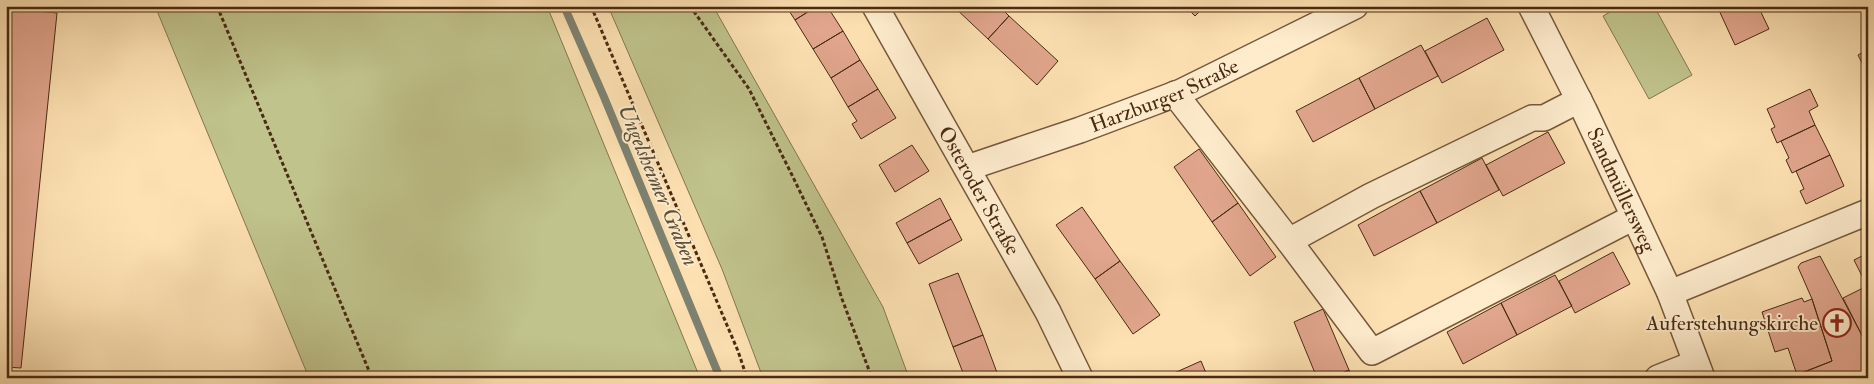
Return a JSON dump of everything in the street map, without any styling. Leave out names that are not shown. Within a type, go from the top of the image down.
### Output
[{"type":"street","name":"Osteroder Straße","points":[[875,6],[1048,312],[1080,378]]},
{"type":"street","name":"Harzburger Straße","points":[[967,168],[1080,130],[1175,94],[1354,6]]},
{"type":"street","name":"Sandmüllersweg","points":[[1531,6],[1579,100],[1670,293],[1699,370]]},
{"type":"street","points":[[1175,94],[1372,352],[1634,217]]},
{"type":"street","points":[[1289,241],[1380,192],[1532,118],[1544,118],[1579,100]]},
{"type":"street","points":[[1670,293],[1868,212]]},
{"type":"street","points":[[1658,378],[1699,370]]},
{"type":"path","points":[[217,6],[372,378]]},
{"type":"path","points":[[591,6],[738,352],[747,378]]},
{"type":"path","points":[[690,6],[750,89],[822,237],[842,299],[872,378]]},
{"type":"green space","points":[[155,6],[547,6],[700,378],[309,378]]},
{"type":"green space","points":[[608,6],[713,6],[883,307],[909,378],[763,378],[722,269]]},
{"type":"green space","points":[[1621,6],[1654,6],[1692,75],[1649,99],[1603,16]]},
{"type":"building","points":[[786,6],[817,6],[795,20]]},
{"type":"building","points":[[817,6],[827,6],[843,31],[813,49],[795,20]]},
{"type":"building","points":[[953,6],[999,6],[1009,16],[988,39]]},
{"type":"building","points":[[1185,6],[1205,6],[1195,16]]},
{"type":"building","points":[[1717,6],[1758,6],[1769,29],[1735,45]]},
{"type":"building","points":[[6,8],[57,13],[21,368],[6,367]]},
{"type":"building","points":[[1009,16],[1058,61],[1037,85],[988,39]]},
{"type":"building","points":[[1487,18],[1504,50],[1442,83],[1425,51]]},
{"type":"building","points":[[843,31],[860,60],[831,78],[813,49]]},
{"type":"building","points":[[1421,45],[1438,76],[1375,109],[1359,78]]},
{"type":"building","points":[[1868,50],[1868,75],[1858,55]]},
{"type":"building","points":[[860,60],[878,89],[848,107],[831,78]]},
{"type":"building","points":[[1359,78],[1375,109],[1313,142],[1296,111]]},
{"type":"building","points":[[878,89],[896,118],[861,139],[852,124],[857,121],[848,107]]},
{"type":"building","points":[[1810,89],[1818,106],[1809,111],[1815,125],[1777,143],[1771,129],[1775,127],[1767,109]]},
{"type":"building","points":[[1815,125],[1830,155],[1792,173],[1786,160],[1789,158],[1781,141]]},
{"type":"building","points":[[1548,132],[1565,163],[1503,196],[1486,165]]},
{"type":"building","points":[[912,145],[929,171],[895,192],[879,165]]},
{"type":"building","points":[[1199,149],[1238,203],[1212,222],[1174,167]]},
{"type":"building","points":[[1830,155],[1844,186],[1806,204],[1800,191],[1804,189],[1796,171]]},
{"type":"building","points":[[1482,158],[1499,190],[1437,223],[1420,191]]},
{"type":"building","points":[[1420,191],[1437,223],[1374,256],[1358,225]]},
{"type":"building","points":[[940,198],[951,219],[907,243],[896,223]]},
{"type":"building","points":[[1238,203],[1276,257],[1250,276],[1212,222]]},
{"type":"building","points":[[1082,207],[1120,261],[1095,279],[1056,225]]},
{"type":"building","points":[[951,219],[962,240],[919,264],[907,243]]},
{"type":"building","points":[[1613,252],[1630,284],[1575,313],[1559,281]]},
{"type":"building","points":[[1868,253],[1868,347],[1843,298],[1867,286],[1854,260]]},
{"type":"building","name":"Auferstehungskirche","points":[[1820,256],[1868,347],[1868,378],[1788,378],[1832,361],[1812,299],[1798,267],[1801,263]]},
{"type":"building","points":[[1120,261],[1160,315],[1133,334],[1095,279]]},
{"type":"building","points":[[958,273],[983,335],[953,347],[929,284]]},
{"type":"building","points":[[1555,275],[1572,306],[1517,335],[1501,303]]},
{"type":"building","points":[[1802,298],[1804,302],[1812,299],[1832,361],[1797,375],[1788,348],[1775,352],[1762,312]]},
{"type":"building","points":[[1501,303],[1517,335],[1463,364],[1447,332]]},
{"type":"building","points":[[1323,309],[1349,370],[1331,378],[1317,378],[1294,322]]},
{"type":"building","points":[[983,335],[999,378],[965,378],[953,347]]},
{"type":"building","points":[[1201,361],[1208,378],[1173,378],[1172,374]]},
{"type":"building","points":[[1349,370],[1352,378],[1331,378]]},
{"type":"waterway","name":"Ungelsheimer Graben","points":[[564,6],[604,97],[720,378]]},
{"type":"place","name":"Auferstehungskirche","points":[[1837,323]]}]
